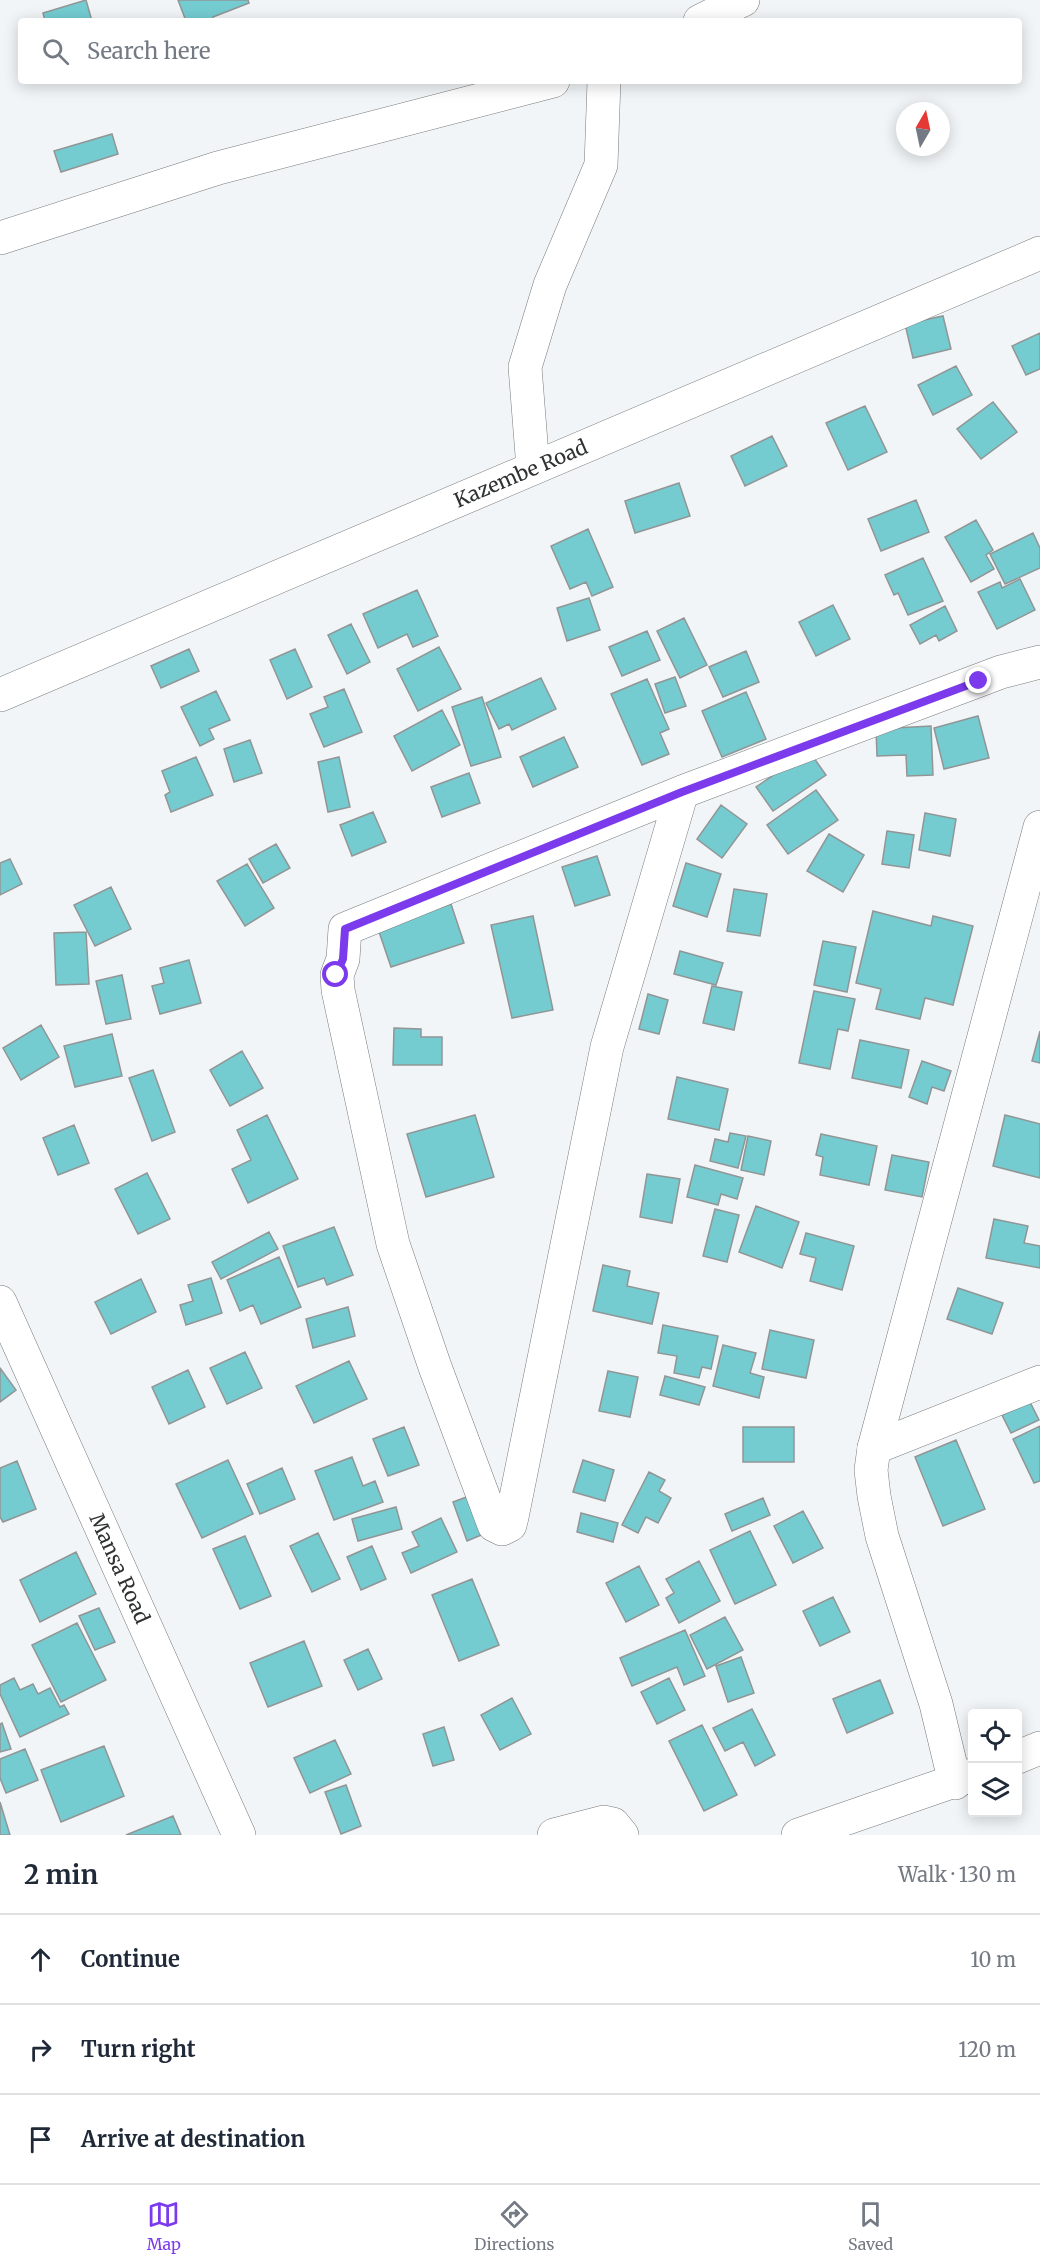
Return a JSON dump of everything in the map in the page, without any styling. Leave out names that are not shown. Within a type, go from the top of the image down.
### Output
[{"type":"street","points":[[706,18],[742,0]]},
{"type":"street","points":[[0,238],[218,168],[541,84]]},
{"type":"street","points":[[533,468],[525,367],[549,285],[601,165],[604,84]]},
{"type":"street","name":"Kazembe Road","points":[[0,695],[1040,253]]},
{"type":"street","points":[[682,792],[607,1047],[512,1517],[510,1525],[502,1529],[494,1525],[435,1367],[393,1244],[338,990],[336,975],[343,959],[345,929],[682,792],[1001,672],[1040,662]]},
{"type":"street","points":[[798,1835],[964,1779],[936,1704],[882,1536],[871,1470],[874,1448],[1040,827]]},
{"type":"street","name":"Mansa Road","points":[[0,1302],[239,1835]]},
{"type":"street","points":[[874,1448],[1040,1382]]},
{"type":"street","points":[[1022,1755],[1040,1748]]},
{"type":"street","points":[[555,1835],[604,1822],[613,1824],[622,1835]]},
{"type":"building","points":[[86,0],[91,18],[44,18],[43,13]]},
{"type":"building","points":[[178,0],[248,0],[249,3],[213,18],[185,18]]},
{"type":"building","points":[[112,134],[118,154],[61,172],[54,151]]},
{"type":"building","points":[[943,316],[951,349],[913,358],[905,324]]},
{"type":"building","points":[[1040,333],[1040,369],[1026,375],[1012,346]]},
{"type":"building","points":[[956,366],[972,395],[933,415],[918,385]]},
{"type":"building","points":[[993,402],[1017,432],[981,459],[957,429]]},
{"type":"building","points":[[865,406],[887,452],[848,470],[826,423]]},
{"type":"building","points":[[772,436],[787,466],[745,486],[731,456]]},
{"type":"building","points":[[679,483],[690,516],[635,533],[625,501]]},
{"type":"building","points":[[916,500],[929,532],[881,551],[868,519]]},
{"type":"building","points":[[976,520],[993,550],[986,555],[994,569],[971,582],[945,537]]},
{"type":"building","points":[[588,529],[613,587],[592,596],[586,582],[570,589],[551,546]]},
{"type":"building","points":[[1033,533],[1040,548],[1040,568],[1005,584],[990,554]]},
{"type":"building","points":[[923,558],[943,601],[908,615],[898,593],[894,595],[885,575]]},
{"type":"building","points":[[1020,579],[1035,610],[997,629],[978,592],[1000,582],[1002,588]]},
{"type":"building","points":[[417,590],[438,636],[413,647],[407,634],[378,648],[363,614]]},
{"type":"building","points":[[589,598],[600,630],[567,641],[557,608]]},
{"type":"building","points":[[833,605],[850,639],[816,656],[799,622]]},
{"type":"building","points":[[945,606],[957,631],[939,641],[936,635],[920,644],[910,625]]},
{"type":"building","points":[[684,618],[707,665],[680,678],[657,631]]},
{"type":"building","points":[[351,624],[370,662],[347,674],[328,635]]},
{"type":"building","points":[[647,631],[660,660],[622,676],[609,647]]},
{"type":"building","points":[[439,647],[461,689],[418,711],[397,669]]},
{"type":"building","points":[[189,649],[199,671],[161,688],[151,666]]},
{"type":"building","points":[[295,649],[312,687],[287,699],[270,660]]},
{"type":"building","points":[[746,651],[759,682],[723,697],[709,667]]},
{"type":"building","points":[[675,677],[686,706],[665,713],[655,684]]},
{"type":"building","points":[[541,678],[556,709],[512,730],[509,724],[499,729],[486,703]]},
{"type":"building","points":[[647,679],[669,729],[660,733],[669,754],[642,765],[611,694]]},
{"type":"building","points":[[344,689],[362,732],[324,747],[310,714],[328,707],[324,697]]},
{"type":"building","points":[[216,691],[230,720],[209,729],[214,739],[200,746],[181,707]]},
{"type":"building","points":[[746,692],[766,739],[722,757],[702,711]]},
{"type":"building","points":[[482,697],[501,757],[471,766],[452,707]]},
{"type":"building","points":[[442,710],[460,745],[412,771],[394,736]]},
{"type":"building","points":[[978,716],[989,758],[944,769],[934,728]]},
{"type":"building","points":[[931,726],[933,775],[907,776],[906,755],[877,756],[876,729]]},
{"type":"building","points":[[564,737],[578,767],[533,787],[520,757]]},
{"type":"building","points":[[250,740],[262,773],[234,782],[224,749]]},
{"type":"building","points":[[809,751],[826,775],[773,811],[756,787]]},
{"type":"building","points":[[196,757],[213,795],[171,812],[165,795],[170,792],[162,771]]},
{"type":"building","points":[[339,757],[350,807],[328,812],[318,762]]},
{"type":"building","points":[[469,773],[480,803],[442,817],[431,787]]},
{"type":"building","points":[[816,790],[838,820],[788,854],[767,825]]},
{"type":"building","points":[[721,805],[747,824],[722,858],[697,839]]},
{"type":"building","points":[[373,812],[386,842],[352,856],[340,825]]},
{"type":"building","points":[[925,813],[956,819],[950,856],[919,850]]},
{"type":"building","points":[[887,831],[914,835],[909,868],[882,864]]},
{"type":"building","points":[[829,834],[864,855],[843,892],[807,871]]},
{"type":"building","points":[[276,844],[290,868],[263,883],[249,859]]},
{"type":"building","points":[[597,856],[610,895],[575,906],[562,867]]},
{"type":"building","points":[[10,859],[22,884],[0,895],[0,863]]},
{"type":"building","points":[[686,863],[721,874],[707,917],[673,906]]},
{"type":"building","points":[[247,864],[274,908],[245,926],[217,881]]},
{"type":"building","points":[[111,887],[131,929],[95,946],[74,905]]},
{"type":"building","points":[[734,889],[767,894],[760,936],[727,931]]},
{"type":"building","points":[[451,904],[464,943],[391,967],[378,929]]},
{"type":"building","points":[[873,911],[931,926],[933,916],[973,926],[953,1005],[925,998],[920,1019],[876,1009],[881,989],[856,983]]},
{"type":"building","points":[[533,916],[553,1010],[512,1018],[491,925]]},
{"type":"building","points":[[86,932],[89,984],[56,985],[54,933]]},
{"type":"building","points":[[823,941],[856,947],[847,992],[814,985]]},
{"type":"building","points":[[680,951],[723,963],[716,985],[674,974]]},
{"type":"building","points":[[189,960],[201,1003],[160,1014],[152,986],[164,983],[160,968]]},
{"type":"building","points":[[122,975],[131,1019],[106,1024],[96,981]]},
{"type":"building","points":[[712,986],[742,992],[734,1030],[703,1023]]},
{"type":"building","points":[[814,991],[855,999],[848,1031],[838,1029],[830,1069],[799,1063]]},
{"type":"building","points":[[648,994],[668,1000],[659,1034],[639,1029]]},
{"type":"building","points":[[41,1025],[59,1057],[21,1080],[3,1048]]},
{"type":"building","points":[[394,1028],[421,1029],[421,1037],[442,1037],[442,1065],[393,1065]]},
{"type":"building","points":[[1040,1031],[1040,1063],[1032,1061]]},
{"type":"building","points":[[112,1034],[122,1076],[75,1087],[64,1046]]},
{"type":"building","points":[[860,1040],[909,1050],[901,1088],[852,1078]]},
{"type":"building","points":[[242,1051],[263,1088],[230,1106],[210,1070]]},
{"type":"building","points":[[922,1061],[951,1071],[944,1091],[932,1087],[927,1104],[909,1097]]},
{"type":"building","points":[[153,1070],[175,1132],[152,1141],[129,1078]]},
{"type":"building","points":[[677,1077],[728,1089],[719,1130],[668,1119]]},
{"type":"building","points":[[267,1115],[298,1179],[248,1203],[232,1169],[251,1160],[237,1130]]},
{"type":"building","points":[[475,1115],[494,1177],[426,1197],[407,1134]]},
{"type":"building","points":[[1005,1115],[1040,1124],[1040,1178],[993,1166]]},
{"type":"building","points":[[74,1125],[89,1163],[58,1175],[43,1138]]},
{"type":"building","points":[[730,1133],[746,1136],[738,1168],[710,1161],[715,1139],[728,1142]]},
{"type":"building","points":[[821,1134],[877,1146],[869,1185],[820,1175],[823,1157],[816,1155]]},
{"type":"building","points":[[748,1136],[771,1141],[764,1175],[741,1170]]},
{"type":"building","points":[[892,1155],[929,1162],[922,1197],[885,1190]]},
{"type":"building","points":[[695,1165],[743,1178],[737,1199],[721,1194],[718,1205],[687,1197]]},
{"type":"building","points":[[147,1173],[170,1219],[138,1234],[115,1189]]},
{"type":"building","points":[[647,1174],[680,1179],[672,1223],[640,1217]]},
{"type":"building","points":[[756,1206],[799,1222],[782,1268],[739,1252]]},
{"type":"building","points":[[715,1209],[739,1215],[727,1262],[703,1256]]},
{"type":"building","points":[[994,1219],[1028,1226],[1024,1243],[1040,1246],[1040,1268],[986,1258]]},
{"type":"building","points":[[334,1227],[353,1275],[327,1285],[324,1278],[298,1287],[283,1246]]},
{"type":"building","points":[[269,1232],[278,1249],[221,1279],[212,1262]]},
{"type":"building","points":[[806,1233],[854,1246],[842,1290],[810,1281],[816,1258],[800,1254]]},
{"type":"building","points":[[279,1257],[301,1307],[261,1324],[253,1305],[240,1311],[227,1280]]},
{"type":"building","points":[[603,1265],[630,1271],[627,1286],[659,1293],[652,1324],[593,1311]]},
{"type":"building","points":[[211,1278],[222,1313],[186,1325],[180,1305],[193,1301],[188,1285]]},
{"type":"building","points":[[141,1279],[156,1312],[111,1334],[95,1302]]},
{"type":"building","points":[[958,1288],[1003,1303],[992,1334],[947,1319]]},
{"type":"building","points":[[348,1307],[355,1336],[313,1348],[306,1319]]},
{"type":"building","points":[[663,1325],[718,1336],[711,1369],[702,1367],[699,1378],[674,1373],[677,1356],[658,1353]]},
{"type":"building","points":[[770,1330],[814,1340],[806,1378],[762,1369]]},
{"type":"building","points":[[723,1345],[756,1353],[750,1373],[764,1377],[759,1398],[713,1386]]},
{"type":"building","points":[[245,1352],[262,1388],[227,1404],[210,1368]]},
{"type":"building","points":[[349,1361],[367,1399],[314,1423],[296,1386]]},
{"type":"building","points":[[0,1368],[16,1390],[0,1402]]},
{"type":"building","points":[[188,1370],[205,1407],[169,1424],[152,1387]]},
{"type":"building","points":[[608,1371],[638,1377],[630,1417],[599,1411]]},
{"type":"building","points":[[665,1376],[705,1387],[699,1405],[660,1395]]},
{"type":"building","points":[[1030,1402],[1039,1420],[1011,1433],[1002,1415]]},
{"type":"building","points":[[1040,1426],[1040,1481],[1034,1483],[1013,1439]]},
{"type":"building","points":[[404,1427],[419,1465],[388,1476],[373,1439]]},
{"type":"building","points":[[743,1427],[794,1427],[794,1462],[743,1462]]},
{"type":"building","points":[[956,1440],[985,1509],[943,1526],[915,1457]]},
{"type":"building","points":[[352,1457],[363,1486],[375,1481],[383,1502],[334,1520],[315,1471]]},
{"type":"building","points":[[228,1460],[253,1514],[202,1538],[176,1484]]},
{"type":"building","points":[[583,1460],[614,1470],[605,1501],[573,1492]]},
{"type":"building","points":[[17,1461],[36,1509],[3,1522],[0,1517],[0,1468]]},
{"type":"building","points":[[282,1468],[295,1499],[260,1514],[247,1484]]},
{"type":"building","points":[[649,1472],[665,1480],[659,1491],[671,1498],[658,1523],[646,1517],[638,1533],[622,1525]]},
{"type":"building","points":[[472,1495],[486,1533],[467,1541],[453,1502]]},
{"type":"building","points":[[763,1498],[770,1515],[732,1531],[725,1514]]},
{"type":"building","points":[[396,1507],[402,1529],[358,1541],[352,1519]]},
{"type":"building","points":[[803,1511],[823,1548],[793,1563],[774,1526]]},
{"type":"building","points":[[581,1513],[618,1523],[613,1542],[577,1532]]},
{"type":"building","points":[[441,1518],[457,1552],[411,1573],[402,1553],[419,1546],[412,1532]]},
{"type":"building","points":[[750,1531],[776,1585],[735,1604],[710,1550]]},
{"type":"building","points":[[318,1533],[340,1579],[312,1592],[290,1546]]},
{"type":"building","points":[[245,1536],[271,1596],[240,1609],[213,1549]]},
{"type":"building","points":[[372,1546],[386,1579],[361,1590],[347,1557]]},
{"type":"building","points":[[76,1552],[96,1594],[40,1622],[20,1580]]},
{"type":"building","points":[[699,1561],[720,1601],[679,1623],[666,1598],[674,1593],[666,1579]]},
{"type":"building","points":[[639,1566],[659,1605],[626,1622],[606,1583]]},
{"type":"building","points":[[472,1579],[499,1645],[459,1661],[432,1595]]},
{"type":"building","points":[[833,1597],[850,1632],[820,1646],[803,1611]]},
{"type":"building","points":[[99,1608],[115,1642],[95,1650],[79,1616]]},
{"type":"building","points":[[725,1617],[743,1650],[707,1669],[690,1635]]},
{"type":"building","points":[[77,1623],[106,1680],[61,1702],[32,1645]]},
{"type":"building","points":[[685,1630],[705,1676],[684,1685],[677,1667],[632,1686],[620,1658]]},
{"type":"building","points":[[304,1641],[322,1686],[268,1707],[250,1663]]},
{"type":"building","points":[[368,1649],[382,1679],[358,1690],[344,1660]]},
{"type":"building","points":[[741,1657],[754,1693],[728,1702],[716,1666]]},
{"type":"building","points":[[14,1678],[20,1690],[33,1684],[38,1694],[50,1688],[60,1707],[64,1705],[69,1714],[20,1737],[0,1694],[0,1685]]},
{"type":"building","points":[[669,1678],[685,1710],[657,1724],[641,1692]]},
{"type":"building","points":[[880,1680],[893,1713],[847,1733],[833,1699]]},
{"type":"building","points":[[512,1698],[531,1734],[500,1750],[481,1715]]},
{"type":"building","points":[[752,1709],[775,1755],[755,1766],[743,1742],[725,1751],[713,1728]]},
{"type":"building","points":[[2,1723],[11,1749],[0,1752],[0,1724]]},
{"type":"building","points":[[702,1725],[737,1795],[704,1811],[669,1741]]},
{"type":"building","points":[[444,1727],[454,1760],[433,1766],[423,1734]]},
{"type":"building","points":[[335,1740],[351,1774],[310,1793],[294,1758]]},
{"type":"building","points":[[104,1746],[124,1796],[61,1822],[41,1770]]},
{"type":"building","points":[[25,1749],[38,1780],[6,1793],[0,1778],[0,1759]]},
{"type":"building","points":[[346,1785],[361,1826],[341,1834],[325,1792]]},
{"type":"building","points":[[0,1802],[10,1835],[0,1835]]},
{"type":"building","points":[[173,1816],[181,1835],[126,1835]]},
{"type":"route","points":[[336,975],[343,959],[345,929],[682,792],[979,681]]}]
